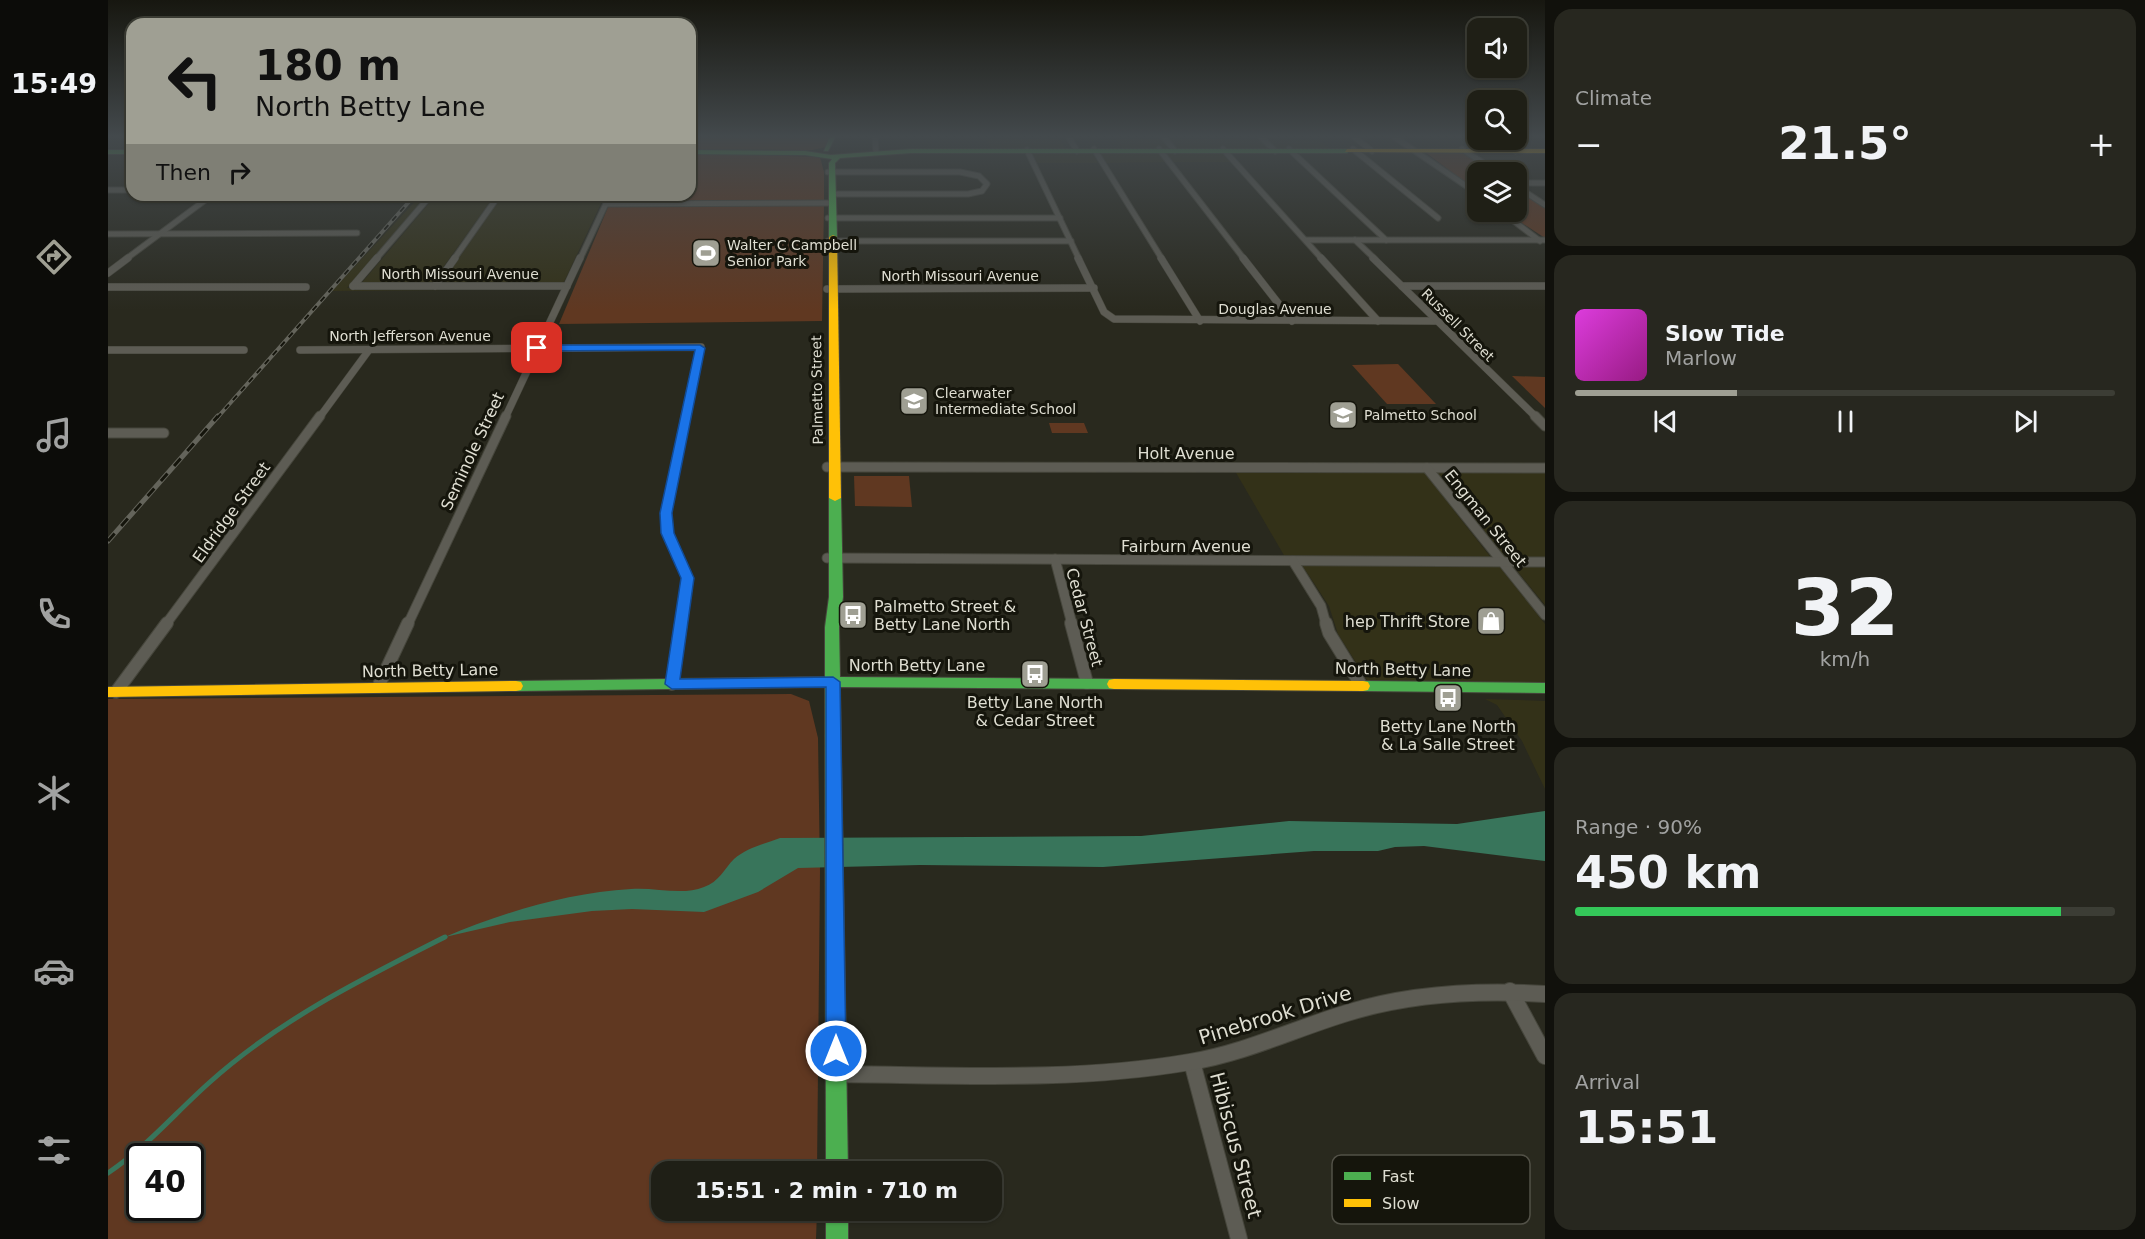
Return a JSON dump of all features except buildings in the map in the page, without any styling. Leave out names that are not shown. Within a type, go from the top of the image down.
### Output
[{"type":"street","name":"Palmetto Street","points":[[832,194],[830,289],[837,1161]]},
{"type":"street","points":[[696,199],[832,200],[963,194]]},
{"type":"street","points":[[1048,194],[1094,288]]},
{"type":"street","points":[[1121,194],[1200,321]]},
{"type":"street","points":[[1199,194],[1292,321]]},
{"type":"street","points":[[1264,194],[1378,321]]},
{"type":"street","points":[[1333,194],[1386,240]]},
{"type":"street","points":[[1411,194],[1438,218]]},
{"type":"street","points":[[1530,194],[1545,205]]},
{"type":"street","points":[[108,273],[204,201]]},
{"type":"street","name":"North Missouri Avenue","points":[[426,201],[353,286],[567,286]]},
{"type":"street","points":[[435,286],[495,201]]},
{"type":"street","name":"Seminole Street","points":[[378,687],[607,201]]},
{"type":"street","points":[[831,218],[1060,218]]},
{"type":"street","points":[[1516,222],[1542,240],[1545,245]]},
{"type":"street","points":[[108,234],[357,233]]},
{"type":"street","points":[[1306,240],[1542,240]]},
{"type":"street","name":"Russell Street","points":[[1355,240],[1545,426]]},
{"type":"street","points":[[830,241],[1071,241]]},
{"type":"street","points":[[1402,286],[1545,286]]},
{"type":"street","points":[[108,287],[306,287]]},
{"type":"street","name":"Douglas Avenue","points":[[1094,288],[1104,312],[1114,319],[1437,321]]},
{"type":"street","name":"North Missouri Avenue","points":[[830,289],[1094,288]]},
{"type":"street","name":"North Jefferson Avenue","points":[[300,350],[700,348],[666,513],[668,533],[688,578],[672,684]]},
{"type":"street","points":[[108,350],[244,350]]},
{"type":"street","name":"Eldridge Street","points":[[112,692],[369,350]]},
{"type":"street","points":[[108,433],[164,433]]},
{"type":"street","name":"Holt Avenue","points":[[831,467],[1545,468]]},
{"type":"street","name":"Engman Street","points":[[1427,468],[1545,615]]},
{"type":"street","name":"Fairburn Avenue","points":[[832,558],[1545,562]]},
{"type":"street","name":"Cedar Street","points":[[1055,560],[1087,683]]},
{"type":"street","points":[[1293,561],[1321,606],[1329,633],[1361,685]]},
{"type":"street","name":"North Betty Lane","points":[[112,692],[833,682],[1545,688]]},
{"type":"street","points":[[1510,991],[1545,1056]]},
{"type":"street","name":"Pinebrook Drive","points":[[836,1074],[1083,1074],[1192,1062],[1246,1048],[1349,1012],[1393,1001],[1454,993],[1510,991],[1545,994]]},
{"type":"street","name":"Hibiscus Street","points":[[1192,1062],[1239,1239]]},
{"type":"street","points":[[837,1221],[837,1239]]},
{"type":"shaded area","points":[[696,194],[824,194],[824,202],[610,202],[696,201]]},
{"type":"shaded area","points":[[1527,195],[1545,207],[1545,238],[1520,222],[1527,222]]},
{"type":"shaded area","points":[[415,201],[422,201],[347,288],[561,288],[560,289],[332,291]]},
{"type":"shaded area","points":[[431,201],[491,201],[431,284],[360,285]]},
{"type":"shaded area","points":[[499,201],[602,201],[563,284],[441,284]]},
{"type":"shaded area","name":"Walter C Campbell Senior Park","points":[[609,205],[824,205],[822,321],[559,324]]},
{"type":"shaded area","points":[[1398,364],[1436,404],[1387,404],[1352,365]]},
{"type":"shaded area","points":[[1512,376],[1545,377],[1545,408]]},
{"type":"shaded area","points":[[1049,423],[1084,423],[1088,433],[1052,433]]},
{"type":"shaded area","points":[[1235,471],[1423,471],[1492,559],[1285,557]]},
{"type":"shaded area","points":[[1436,471],[1545,471],[1545,559],[1507,559]]},
{"type":"shaded area","points":[[854,476],[909,476],[912,507],[855,506]]},
{"type":"shaded area","points":[[1302,565],[1499,566],[1545,624],[1545,683],[1367,680],[1338,634],[1329,606]]},
{"type":"shaded area","points":[[1514,567],[1545,567],[1545,605]]},
{"type":"shaded area","points":[[791,694],[809,701],[818,738],[820,871],[817,1161],[651,1161],[651,1221],[817,1221],[816,1239],[108,1239],[108,699]]},
{"type":"shaded area","points":[[1485,699],[1545,701],[1545,789],[1522,741],[1497,705]]},
{"type":"shaded area","points":[[1545,811],[1545,861],[1424,846],[1395,847],[1378,851],[1314,851],[1103,867],[920,865],[798,868],[758,892],[704,912],[632,909],[592,911],[510,922],[445,937],[513,912],[560,899],[631,889],[696,890],[714,882],[739,855],[780,838],[1141,836],[1289,821],[1457,824]]},
{"type":"waterway","points":[[108,1173],[148,1141],[210,1082],[264,1039],[352,985],[445,937]]},
{"type":"railway","points":[[217,418],[410,201]]},
{"type":"railway","points":[[108,541],[218,416]]},
{"type":"traffic: fast","points":[[832,194],[833,237]]},
{"type":"traffic: fast","points":[[835,498],[836,597],[832,627],[837,1161]]},
{"type":"traffic: fast","points":[[516,686],[833,682],[1114,684]]},
{"type":"traffic: fast","points":[[1363,686],[1545,688]]},
{"type":"traffic: fast","points":[[837,1221],[837,1239]]},
{"type":"traffic: slow","points":[[833,237],[835,498]]},
{"type":"traffic: slow","points":[[1114,684],[1363,686]]},
{"type":"traffic: slow","points":[[108,692],[516,686]]},
{"type":"place","name":"Walter C Campbell Senior Park","points":[[706,253]]},
{"type":"place","name":"Clearwater Intermediate School","points":[[914,401]]},
{"type":"place","name":"Palmetto School","points":[[1343,415]]},
{"type":"place","name":"Palmetto Street & Betty Lane North","points":[[853,615]]},
{"type":"place","name":"hep Thrift Store","points":[[1491,621]]},
{"type":"place","name":"Betty Lane North & Cedar Street","points":[[1035,674]]},
{"type":"place","name":"Betty Lane North & La Salle Street","points":[[1448,698]]},
{"type":"route","points":[[537,348],[700,348],[665,523],[688,578],[672,684],[833,682],[836,1051]]}]
